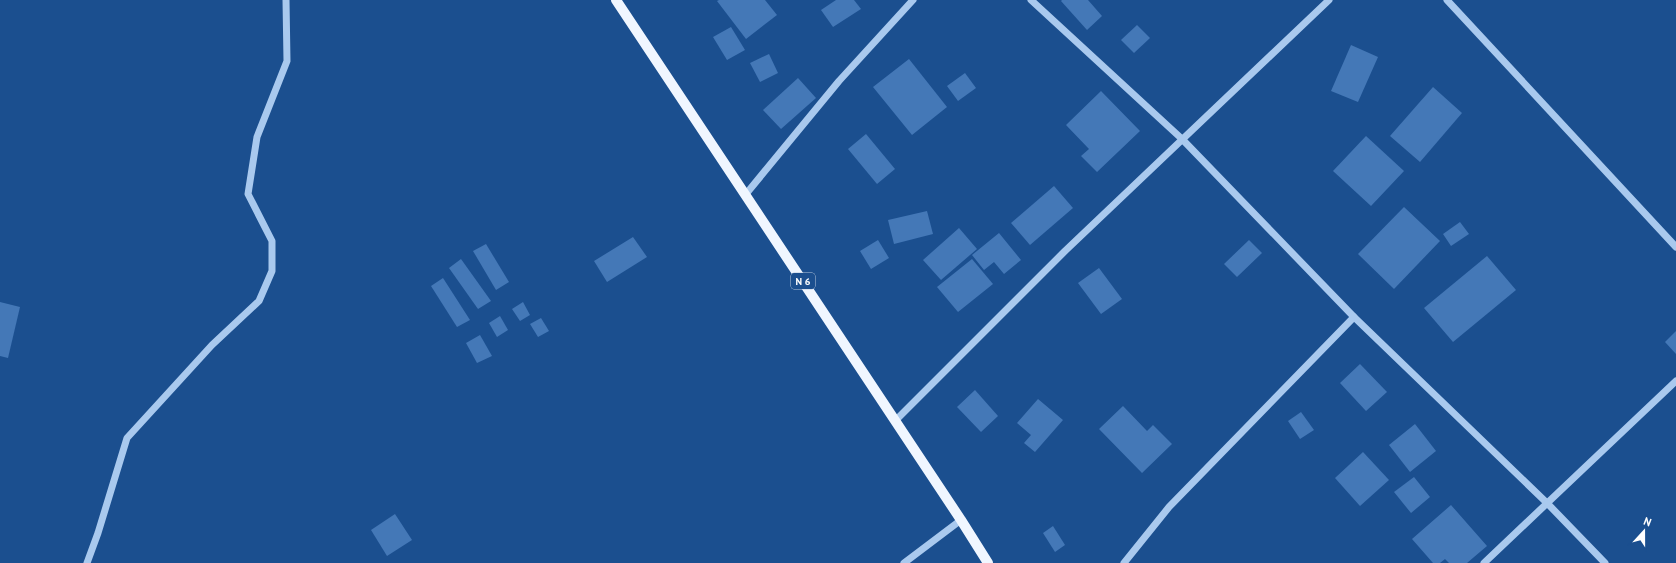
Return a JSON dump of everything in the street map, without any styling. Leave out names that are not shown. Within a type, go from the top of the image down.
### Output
[{"type":"main road","name":"N 6","points":[[616,0],[896,420],[988,563]]},
{"type":"street","points":[[87,563],[98,533],[127,438],[212,345],[259,301],[272,271],[272,241],[248,194],[257,137],[287,61],[286,0]]},
{"type":"street","points":[[746,194],[839,81],[913,0]]},
{"type":"street","points":[[1031,0],[1182,139],[1354,317],[1547,502],[1605,563]]},
{"type":"street","points":[[896,420],[1065,251],[1329,0]]},
{"type":"street","points":[[1447,0],[1676,247]]},
{"type":"street","points":[[1124,563],[1169,507],[1354,317]]},
{"type":"street","points":[[1484,563],[1676,381]]},
{"type":"street","points":[[904,563],[961,520]]},
{"type":"building","points":[[765,0],[777,15],[746,39],[717,1]]},
{"type":"building","points":[[836,0],[854,0],[861,9],[833,27],[821,10]]},
{"type":"building","points":[[1088,0],[1102,16],[1087,30],[1061,1]]},
{"type":"building","points":[[1137,25],[1150,38],[1134,53],[1121,40]]},
{"type":"building","points":[[731,27],[745,50],[727,60],[713,37]]},
{"type":"building","points":[[1351,45],[1378,57],[1358,102],[1331,91]]},
{"type":"building","points":[[769,54],[778,73],[760,82],[750,63]]},
{"type":"building","points":[[909,59],[947,107],[912,135],[873,87]]},
{"type":"building","points":[[965,73],[976,88],[958,101],[947,86]]},
{"type":"building","points":[[798,78],[816,98],[781,129],[763,110]]},
{"type":"building","points":[[1433,87],[1462,113],[1420,162],[1390,136]]},
{"type":"building","points":[[1101,91],[1140,131],[1097,172],[1081,156],[1089,149],[1066,125]]},
{"type":"building","points":[[866,134],[895,169],[877,184],[848,149]]},
{"type":"building","points":[[1366,136],[1404,171],[1371,206],[1333,171]]},
{"type":"building","points":[[1054,186],[1073,208],[1030,245],[1011,223]]},
{"type":"building","points":[[1404,207],[1440,241],[1394,289],[1358,254]]},
{"type":"building","points":[[927,211],[933,234],[894,244],[888,220]]},
{"type":"building","points":[[1460,222],[1469,234],[1451,246],[1443,234]]},
{"type":"building","points":[[959,228],[977,249],[941,280],[923,260]]},
{"type":"building","points":[[999,233],[1021,260],[1004,274],[994,262],[984,270],[972,255]]},
{"type":"building","points":[[633,237],[647,257],[607,282],[594,261]]},
{"type":"building","points":[[878,240],[889,258],[871,269],[860,251]]},
{"type":"building","points":[[1249,240],[1262,253],[1237,277],[1224,264]]},
{"type":"building","points":[[486,244],[509,282],[496,290],[473,251]]},
{"type":"building","points":[[1487,256],[1516,290],[1453,342],[1424,308]]},
{"type":"building","points":[[461,259],[491,301],[478,309],[449,268]]},
{"type":"building","points":[[972,259],[993,284],[958,312],[937,287]]},
{"type":"building","points":[[1099,268],[1122,299],[1101,314],[1078,283]]},
{"type":"building","points":[[443,278],[470,320],[457,327],[431,286]]},
{"type":"building","points":[[0,302],[20,307],[8,358],[0,356]]},
{"type":"building","points":[[523,302],[530,315],[520,321],[512,309]]},
{"type":"building","points":[[500,316],[508,330],[497,337],[489,323]]},
{"type":"building","points":[[541,318],[549,331],[538,337],[530,324]]},
{"type":"building","points":[[1676,331],[1676,354],[1665,342]]},
{"type":"building","points":[[480,335],[492,356],[477,363],[466,343]]},
{"type":"building","points":[[1360,364],[1387,392],[1366,411],[1340,383]]},
{"type":"building","points":[[975,390],[998,416],[981,432],[957,407]]},
{"type":"building","points":[[1038,399],[1063,420],[1035,452],[1024,443],[1031,435],[1017,423]]},
{"type":"building","points":[[1123,406],[1147,431],[1153,425],[1172,444],[1142,473],[1099,429]]},
{"type":"building","points":[[1301,412],[1314,430],[1300,439],[1288,421]]},
{"type":"building","points":[[1415,424],[1436,451],[1410,472],[1389,445]]},
{"type":"building","points":[[1363,452],[1389,480],[1360,506],[1335,478]]},
{"type":"building","points":[[1414,477],[1430,497],[1411,513],[1394,492]]},
{"type":"building","points":[[1451,505],[1487,546],[1467,563],[1449,563],[1445,559],[1440,563],[1433,563],[1412,539]]},
{"type":"building","points":[[395,514],[412,540],[387,556],[371,530]]},
{"type":"building","points":[[1053,526],[1065,545],[1055,552],[1043,533]]}]
